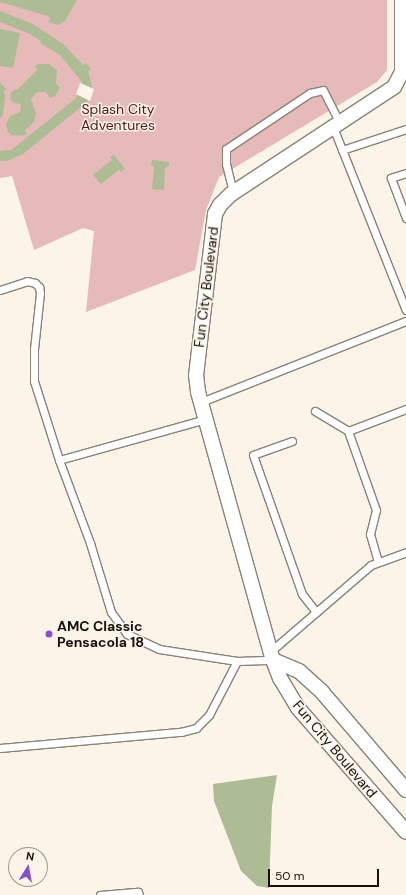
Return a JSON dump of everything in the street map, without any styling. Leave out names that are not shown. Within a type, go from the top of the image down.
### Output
[{"type":"street","name":"Fun City Boulevard","points":[[402,0],[403,29],[400,77],[394,87],[233,192],[220,205],[215,214],[196,364],[201,402],[272,656],[280,678],[298,708],[406,832]]},
{"type":"street","name":"Fun City Boulevard","points":[[272,656],[299,671],[322,692],[406,790]]},
{"type":"lane","points":[[233,192],[226,164],[226,149],[310,93],[323,90],[336,125],[342,150],[406,310]]},
{"type":"lane","points":[[342,150],[406,129]]},
{"type":"lane","points":[[406,173],[391,178],[406,218]]},
{"type":"lane","points":[[0,290],[21,281],[35,283],[39,287],[40,293],[34,349],[34,381],[59,460],[90,543],[111,612],[127,634],[159,649],[237,661],[272,656],[316,612],[371,565],[406,552]]},
{"type":"lane","points":[[201,402],[406,321]]},
{"type":"lane","points":[[348,431],[406,409]]},
{"type":"lane","points":[[315,411],[348,431],[376,510],[370,534],[378,562]]},
{"type":"lane","points":[[59,460],[206,419]]},
{"type":"lane","points":[[292,441],[253,455],[302,594],[316,612]]},
{"type":"lane","points":[[0,748],[181,732],[196,728],[210,715],[237,661]]},
{"type":"lane","points":[[100,895],[138,892],[139,895]]},
{"type":"green space","name":"Splash City Adventures","points":[[0,0],[387,0],[387,70],[377,82],[219,177],[206,210],[195,270],[86,312],[94,231],[83,228],[34,250],[12,176],[0,178]]},
{"type":"shaded area","points":[[0,0],[77,0],[65,21],[59,25],[48,21],[50,19],[48,16],[0,2]]},
{"type":"shaded area","points":[[0,11],[33,24],[63,44],[83,65],[86,63],[91,69],[88,71],[92,86],[92,93],[86,103],[23,154],[7,161],[0,161],[0,151],[11,150],[75,99],[81,90],[82,82],[60,55],[40,43],[41,41],[30,34],[0,22]]},
{"type":"shaded area","points":[[0,29],[20,33],[13,68],[0,66]]},
{"type":"shaded area","points":[[39,64],[49,64],[57,70],[56,83],[60,88],[55,96],[50,98],[46,92],[37,92],[31,99],[36,114],[34,122],[25,130],[27,134],[22,136],[11,135],[8,132],[6,124],[10,116],[20,112],[21,104],[14,103],[10,99],[11,92],[19,88],[37,70],[35,66]]},
{"type":"shaded area","points":[[0,82],[7,90],[4,90],[5,97],[3,115],[0,118]]},
{"type":"shaded area","points":[[114,155],[125,169],[121,172],[119,170],[101,184],[93,175],[112,160],[110,157]]},
{"type":"shaded area","points":[[152,160],[169,162],[169,166],[165,168],[164,190],[152,189],[154,167],[151,165]]},
{"type":"shaded area","points":[[277,775],[272,806],[269,888],[257,886],[241,871],[214,801],[213,784]]},
{"type":"pier","points":[[80,83],[94,89],[90,101],[76,94]]},
{"type":"place","name":"AMC Classic Pensacola 18","points":[[49,634]]}]
